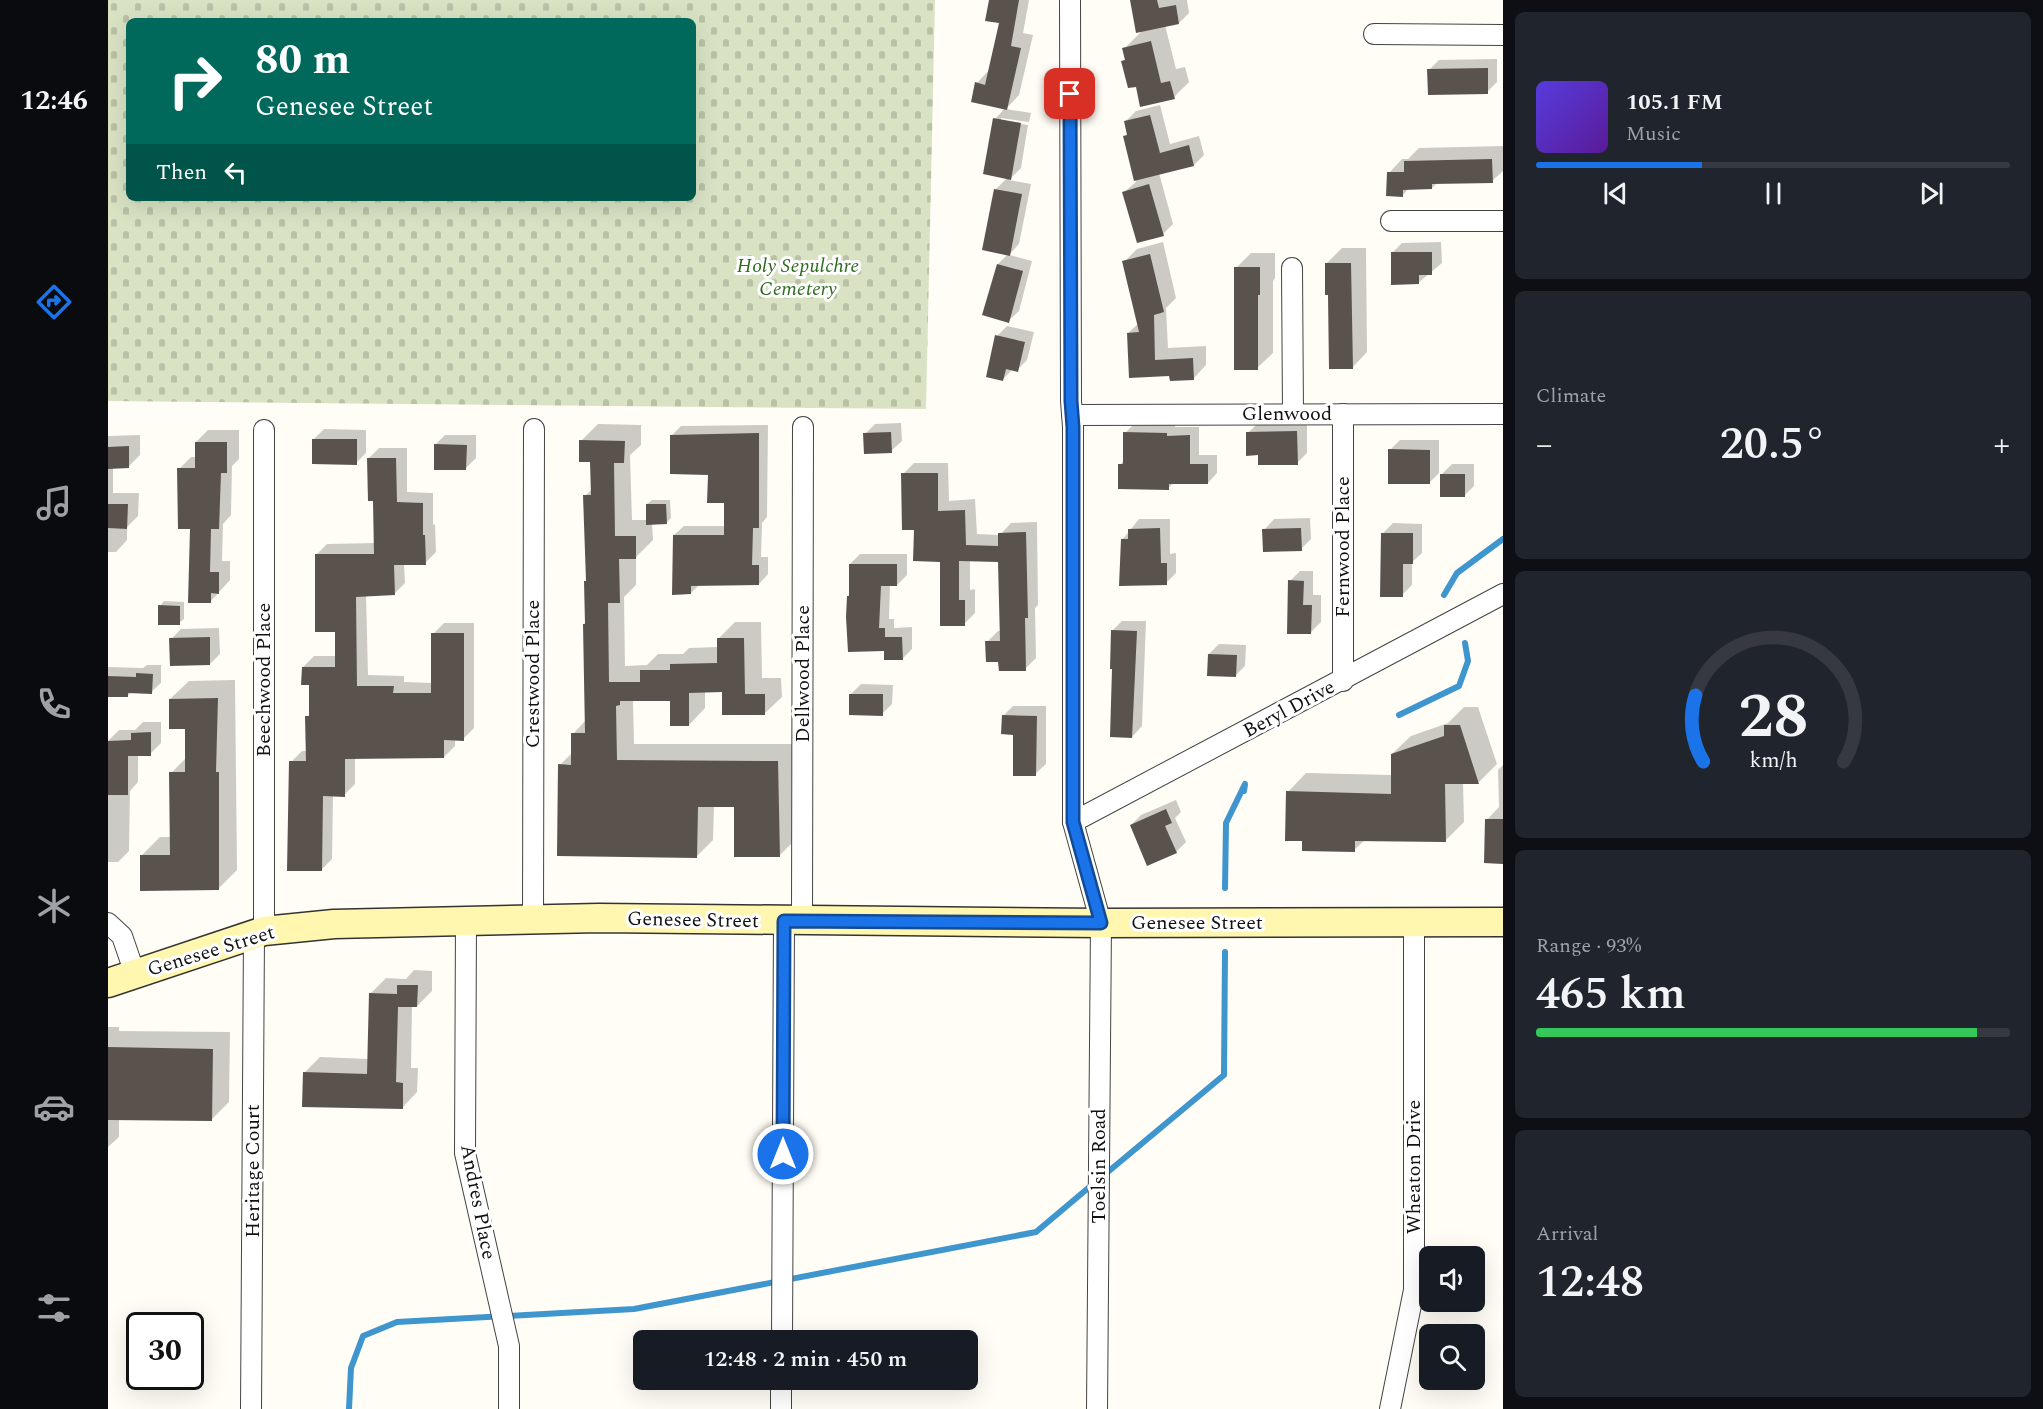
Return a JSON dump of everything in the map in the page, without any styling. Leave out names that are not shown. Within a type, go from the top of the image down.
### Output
[{"type":"main road","name":"Genesee Street","points":[[108,983],[259,932],[334,924],[599,918],[1101,923],[1503,922]]},
{"type":"street","name":"Toelsin Road","points":[[1070,0],[1073,822],[1101,923],[1098,1409]]},
{"type":"street","points":[[1374,34],[1503,34]]},
{"type":"street","points":[[1391,221],[1503,221]]},
{"type":"street","points":[[1292,268],[1293,414]]},
{"type":"street","name":"Fernwood Place","points":[[1343,414],[1343,681]]},
{"type":"street","name":"Glenwood","points":[[1072,415],[1503,414]]},
{"type":"street","name":"Dellwood Place","points":[[782,1330],[803,427]]},
{"type":"street","name":"Crestwood Place","points":[[533,920],[534,429]]},
{"type":"street","name":"Beechwood Place","points":[[259,932],[264,430]]},
{"type":"street","name":"Beryl Drive","points":[[1073,822],[1343,681],[1503,594]]},
{"type":"street","name":"Andres Place","points":[[466,921],[465,1154],[509,1346],[509,1409]]},
{"type":"street","points":[[108,923],[122,936],[135,974]]},
{"type":"street","name":"Wheaton Drive","points":[[1390,1409],[1414,1290],[1414,923]]},
{"type":"street","name":"Heritage Court","points":[[251,1409],[259,932]]},
{"type":"street","points":[[781,1390],[781,1409]]},
{"type":"green space","name":"Holy Sepulchre Cemetery","points":[[108,0],[935,0],[926,409],[108,401]]},
{"type":"building","points":[[989,0],[1019,0],[1011,46],[1021,48],[1007,110],[971,102],[975,82],[985,85],[999,23],[985,21]]},
{"type":"building","points":[[1130,0],[1157,0],[1159,8],[1176,5],[1179,24],[1136,33]]},
{"type":"building","points":[[1151,41],[1161,83],[1170,81],[1175,99],[1140,107],[1136,87],[1128,88],[1121,61],[1125,60],[1122,48]]},
{"type":"building","points":[[1488,68],[1488,94],[1428,95],[1427,69]]},
{"type":"building","points":[[1150,115],[1160,153],[1189,145],[1194,166],[1134,181],[1123,136],[1127,135],[1124,121]]},
{"type":"building","points":[[993,118],[1021,123],[1011,180],[983,174]]},
{"type":"building","points":[[1492,159],[1493,183],[1432,184],[1432,189],[1403,190],[1403,197],[1386,196],[1387,172],[1404,172],[1404,161]]},
{"type":"building","points":[[1149,184],[1164,236],[1137,243],[1122,192]]},
{"type":"building","points":[[994,189],[1022,194],[1010,256],[982,250]]},
{"type":"building","points":[[1391,252],[1432,252],[1432,275],[1419,275],[1419,284],[1391,285]]},
{"type":"building","points":[[1150,254],[1164,312],[1154,315],[1155,360],[1193,358],[1194,380],[1170,381],[1169,376],[1129,378],[1127,333],[1139,332],[1122,261]]},
{"type":"building","points":[[1325,263],[1351,263],[1353,369],[1329,369]]},
{"type":"building","points":[[997,264],[1023,271],[1009,323],[982,315]]},
{"type":"building","points":[[1234,267],[1260,267],[1258,370],[1234,370]]},
{"type":"building","points":[[995,335],[1025,342],[1018,372],[1006,369],[1003,381],[986,377]]},
{"type":"building","points":[[1297,431],[1298,465],[1258,465],[1258,455],[1246,456],[1246,432]]},
{"type":"building","points":[[891,432],[892,453],[864,454],[863,433]]},
{"type":"building","points":[[1123,432],[1167,433],[1167,436],[1190,435],[1190,464],[1208,464],[1208,484],[1169,484],[1169,490],[1118,489],[1118,464],[1123,464]]},
{"type":"building","points":[[759,433],[759,528],[753,528],[752,565],[759,565],[759,585],[691,586],[691,594],[672,595],[673,535],[724,535],[724,503],[707,503],[708,475],[670,474],[670,435]]},
{"type":"building","points":[[312,439],[357,439],[357,465],[312,464]]},
{"type":"building","points":[[579,440],[625,441],[624,463],[614,463],[615,536],[636,536],[636,559],[619,559],[620,603],[608,603],[609,682],[640,682],[640,670],[670,670],[670,664],[717,663],[717,638],[744,638],[745,694],[765,694],[765,715],[722,715],[722,692],[689,693],[689,726],[670,726],[670,701],[620,701],[620,705],[616,706],[617,760],[778,761],[780,857],[734,857],[734,807],[698,807],[697,858],[557,856],[558,764],[571,765],[571,733],[585,733],[583,624],[585,624],[584,581],[586,581],[583,495],[591,495],[590,462],[579,462]]},
{"type":"building","points":[[195,442],[227,442],[227,473],[221,473],[219,529],[211,529],[210,572],[219,572],[219,594],[211,593],[211,603],[188,603],[190,529],[178,529],[177,468],[195,468]]},
{"type":"building","points":[[434,444],[467,445],[466,470],[434,470]]},
{"type":"building","points":[[129,446],[129,468],[108,469],[108,447]]},
{"type":"building","points":[[1388,449],[1430,450],[1430,484],[1388,484]]},
{"type":"building","points":[[367,458],[396,458],[397,502],[423,503],[426,565],[394,565],[395,595],[356,597],[357,686],[394,686],[393,693],[431,693],[431,633],[464,633],[464,741],[444,740],[444,758],[345,759],[345,797],[323,796],[322,871],[287,871],[289,761],[306,761],[305,716],[309,716],[309,685],[301,685],[302,667],[335,667],[335,632],[315,632],[315,554],[374,554],[373,501],[368,501]]},
{"type":"building","points":[[901,473],[938,473],[938,511],[965,510],[966,545],[998,546],[998,533],[1026,532],[1028,618],[1025,618],[1026,671],[999,671],[998,662],[986,662],[985,641],[1000,641],[998,562],[959,561],[959,600],[965,600],[965,626],[940,626],[940,562],[913,561],[914,530],[902,530]]},
{"type":"building","points":[[1440,474],[1465,474],[1465,497],[1440,497]]},
{"type":"building","points":[[108,504],[128,504],[127,529],[108,528]]},
{"type":"building","points":[[646,504],[666,504],[667,524],[646,525]]},
{"type":"building","points":[[1160,528],[1161,563],[1167,563],[1167,585],[1119,586],[1121,539],[1128,539],[1128,529]]},
{"type":"building","points":[[1301,528],[1302,551],[1263,552],[1262,529]]},
{"type":"building","points":[[1381,533],[1413,533],[1413,564],[1403,564],[1403,597],[1380,597]]},
{"type":"building","points":[[849,564],[897,564],[897,586],[881,586],[879,628],[885,628],[885,637],[902,637],[903,660],[884,660],[884,651],[848,652],[846,617],[847,596],[849,596]]},
{"type":"building","points":[[1288,580],[1304,581],[1303,605],[1312,605],[1311,634],[1287,634]]},
{"type":"building","points":[[158,605],[180,606],[180,625],[158,625]]},
{"type":"building","points":[[1111,630],[1137,631],[1132,738],[1110,737]]},
{"type":"building","points":[[210,637],[210,665],[170,666],[169,638]]},
{"type":"building","points":[[1208,654],[1237,655],[1236,677],[1207,676]]},
{"type":"building","points":[[136,673],[153,674],[152,694],[128,693],[128,697],[108,697],[108,676],[136,677]]},
{"type":"building","points":[[849,694],[883,694],[883,716],[849,715]]},
{"type":"building","points":[[218,698],[216,772],[219,772],[219,890],[140,891],[140,855],[170,855],[169,772],[185,772],[185,729],[169,729],[169,699]]},
{"type":"building","points":[[1002,715],[1037,716],[1036,776],[1013,776],[1013,735],[1001,734]]},
{"type":"building","points":[[1444,725],[1460,725],[1479,784],[1445,784],[1446,842],[1355,841],[1355,852],[1302,851],[1302,841],[1285,841],[1286,791],[1391,794],[1391,754],[1444,736]]},
{"type":"building","points":[[151,732],[151,756],[128,756],[128,795],[108,795],[108,741],[131,740],[131,733]]},
{"type":"building","points":[[1166,809],[1172,823],[1165,826],[1177,853],[1147,866],[1130,825]]},
{"type":"building","points":[[1485,819],[1503,819],[1503,864],[1484,863]]},
{"type":"building","points":[[397,985],[418,985],[417,1007],[398,1007],[396,1082],[403,1083],[403,1109],[302,1107],[303,1072],[367,1074],[369,993],[397,994]]},
{"type":"building","points":[[108,1047],[213,1049],[212,1121],[108,1120]]},
{"type":"waterway","points":[[1444,595],[1457,573],[1503,539]]},
{"type":"waterway","points":[[1399,715],[1459,686],[1468,661],[1465,643]]},
{"type":"waterway","points":[[1225,888],[1226,823],[1245,784],[1244,791]]},
{"type":"waterway","points":[[1103,1176],[1224,1075],[1225,952]]},
{"type":"waterway","points":[[349,1409],[351,1368],[363,1336],[397,1322],[634,1309],[1036,1232],[1093,1184]]},
{"type":"route","points":[[783,1154],[784,921],[1101,923],[1073,822],[1070,94]]}]
